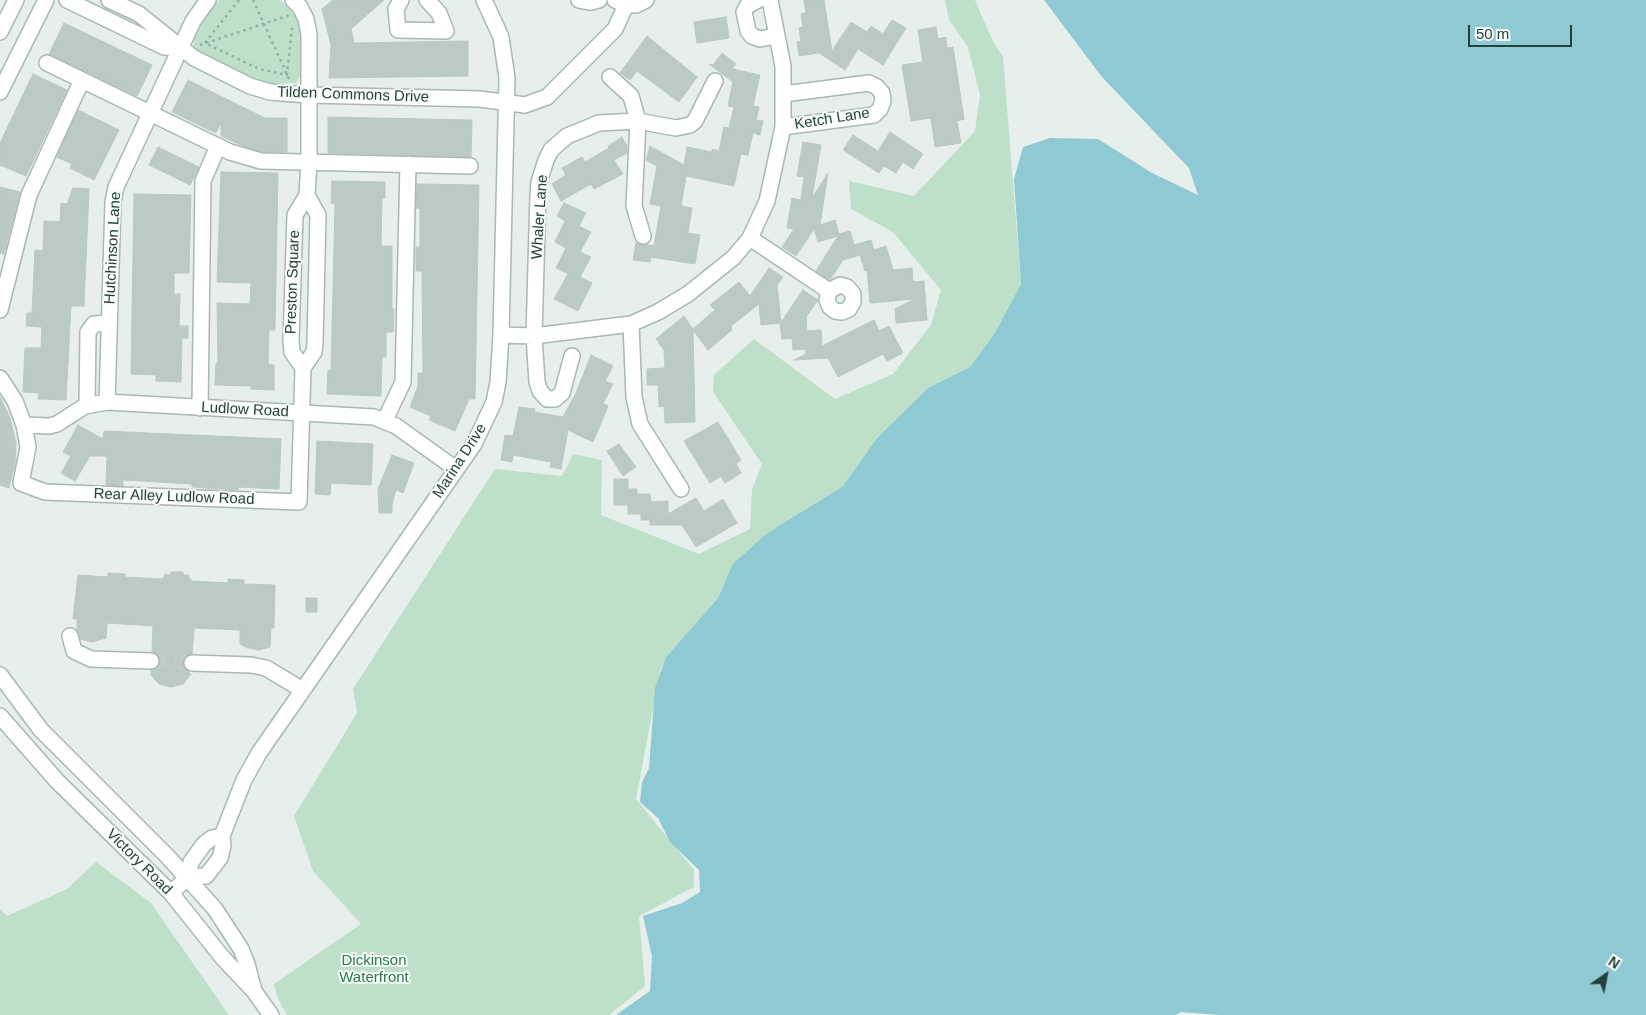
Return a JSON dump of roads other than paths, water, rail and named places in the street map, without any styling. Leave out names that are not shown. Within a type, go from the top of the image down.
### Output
[{"type":"street","points":[[1,24],[16,0]]},
{"type":"street","points":[[0,92],[46,0]]},
{"type":"street","name":"Tilden Commons Drive","points":[[67,0],[164,47],[188,48]]},
{"type":"street","name":"Tilden Commons Drive","points":[[109,0],[139,14],[188,48],[194,58],[250,86],[270,92],[308,95],[480,99],[525,105],[547,97],[615,29],[621,2]]},
{"type":"street","name":"Hutchinson Lane","points":[[107,402],[113,202],[121,175],[150,113],[188,48],[193,21],[208,0]]},
{"type":"street","points":[[401,0],[396,9],[398,30],[446,32],[439,13],[427,0]]},
{"type":"street","name":"Marina Drive","points":[[188,877],[206,876],[214,867],[224,846],[222,836],[251,767],[301,689],[474,444],[494,402],[498,382],[501,335],[507,78],[501,37],[484,0]]},
{"type":"street","points":[[579,0],[591,2],[600,0]]},
{"type":"street","points":[[621,2],[636,5],[646,0]]},
{"type":"street","points":[[758,0],[753,1],[744,12],[748,31],[752,36],[760,39],[776,36]]},
{"type":"street","points":[[501,335],[534,336],[631,324],[658,312],[688,294],[733,258],[750,238],[767,202],[783,127],[783,66],[770,0]]},
{"type":"street","name":"Preston Square","points":[[300,2],[310,34],[308,95],[309,162],[306,195],[295,215],[291,341],[292,352],[303,368]]},
{"type":"street","points":[[47,62],[218,146],[261,161],[470,166]]},
{"type":"street","points":[[610,77],[631,96],[638,122],[634,206],[643,236]]},
{"type":"street","points":[[0,310],[29,195],[82,80]]},
{"type":"street","name":"Whaler Lane","points":[[572,356],[562,392],[555,399],[547,399],[540,391],[538,382],[534,336],[538,195],[539,182],[546,160],[558,142],[576,130],[599,123],[638,122],[676,128],[690,126],[695,122],[715,81]]},
{"type":"street","name":"Ketch Lane","points":[[783,127],[874,115],[880,109],[883,102],[882,93],[869,83],[784,94]]},
{"type":"street","points":[[200,408],[203,181],[218,146]]},
{"type":"street","points":[[385,420],[403,382],[408,164]]},
{"type":"street","name":"Preston Square","points":[[302,413],[303,368],[314,352],[315,344],[318,215],[306,195]]},
{"type":"street","points":[[750,238],[829,292]]},
{"type":"street","points":[[87,405],[88,332],[94,324],[109,323]]},
{"type":"street","points":[[631,324],[634,397],[640,424],[681,489]]},
{"type":"street","points":[[0,378],[15,401],[24,425]]},
{"type":"street","name":"Ludlow Road","points":[[24,425],[50,426],[57,424],[87,405],[107,402],[374,417],[385,420],[456,469]]},
{"type":"street","name":"Rear Alley Ludlow Road","points":[[24,425],[28,446],[21,483],[44,492],[299,502],[302,413]]},
{"type":"street","points":[[70,636],[74,650],[91,659],[151,661]]},
{"type":"street","points":[[192,663],[250,665],[266,668],[301,689]]},
{"type":"street","name":"Victory Road","points":[[0,675],[41,730],[188,877],[215,910],[241,949],[248,964],[254,991]]},
{"type":"street","name":"Victory Road","points":[[0,716],[57,781],[172,893],[222,958],[254,991],[271,1015]]},
{"type":"street","name":"Marina Drive","points":[[172,893],[188,877],[194,856],[212,838],[222,836]]},
{"type":"water","points":[[1044,0],[1646,0],[1646,1015],[1219,1015],[1181,1012],[1176,1015],[616,1015],[650,991],[652,956],[643,916],[682,903],[700,892],[699,870],[670,842],[658,818],[640,802],[642,782],[649,768],[655,688],[666,657],[718,598],[733,564],[766,534],[843,486],[877,438],[928,388],[970,367],[995,333],[1021,284],[1014,179],[1023,147],[1050,138],[1098,139],[1152,173],[1198,195],[1189,168],[1102,77]]},
{"type":"tunnel","points":[[151,661],[192,663]]},
{"type":"park label","name":"Dickinson Waterfront","points":[[374,970]]}]
